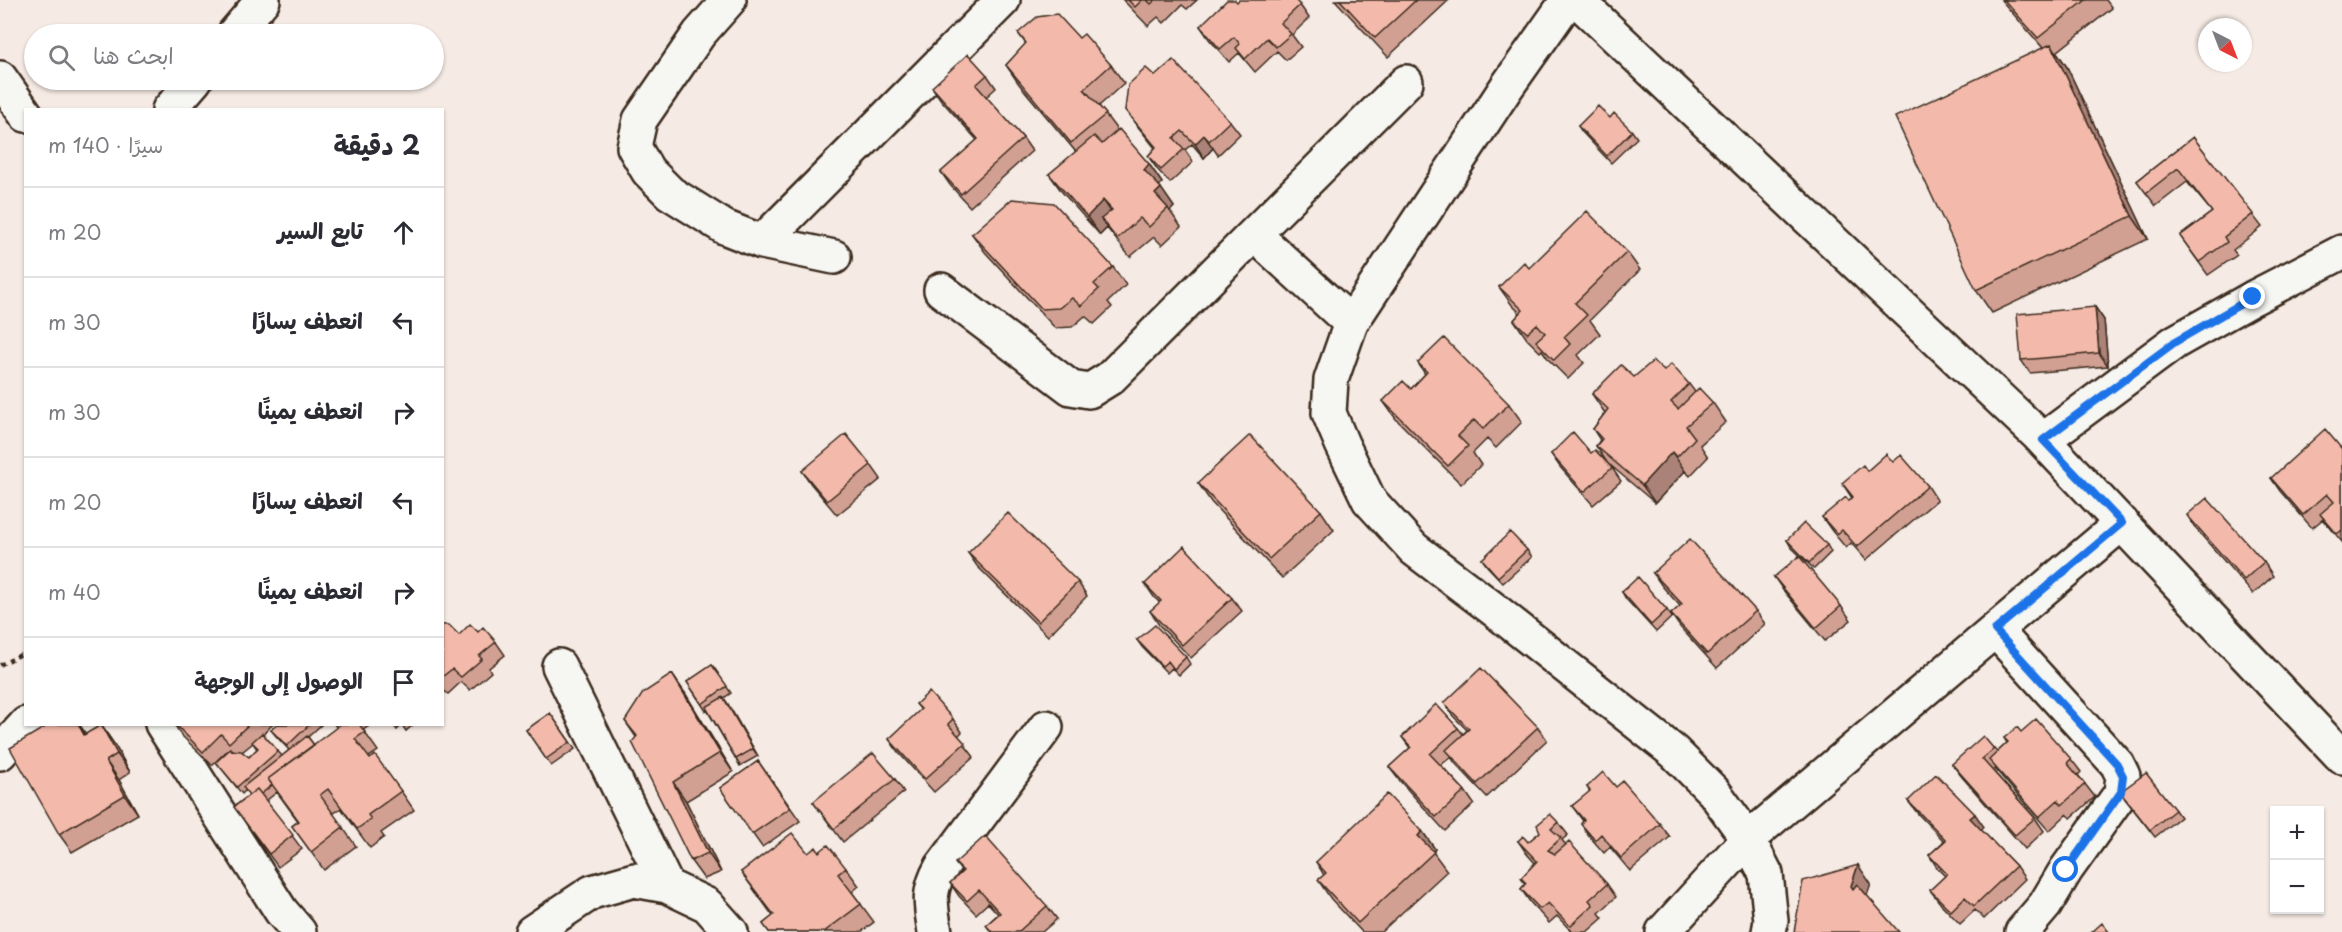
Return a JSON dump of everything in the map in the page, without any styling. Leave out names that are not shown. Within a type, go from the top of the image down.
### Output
[{"type":"street","points":[[243,24],[263,0]]},
{"type":"street","points":[[729,0],[699,34],[640,120],[634,147],[648,171],[670,193],[724,227],[762,242],[834,257]]},
{"type":"street","points":[[762,242],[1003,0]]},
{"type":"street","points":[[1568,0],[1506,88],[1351,323],[1331,380],[1329,413],[1341,444],[1369,500],[1414,549],[1674,752],[1714,792],[1748,838],[1766,874],[1771,921],[1769,932]]},
{"type":"street","points":[[1577,0],[2043,440],[2342,757]]},
{"type":"street","points":[[0,78],[24,112]]},
{"type":"street","points":[[941,290],[1071,388],[1089,391],[1110,378],[1406,82]]},
{"type":"street","points":[[172,108],[187,90]]},
{"type":"street","points":[[1254,234],[1351,323]]},
{"type":"street","points":[[2043,440],[2175,342],[2253,297],[2342,252]]},
{"type":"street","points":[[1663,932],[1748,838],[2122,523]]},
{"type":"street","points":[[1995,630],[2117,764],[2123,776],[2121,792],[2045,905],[2022,932]]},
{"type":"street","points":[[559,666],[667,886]]},
{"type":"street","points":[[0,753],[24,726]]},
{"type":"street","points":[[163,726],[281,911],[299,932]]},
{"type":"street","points":[[935,932],[930,897],[933,882],[1046,727]]},
{"type":"street","points":[[532,932],[592,892],[634,880],[667,886],[707,905],[731,932]]},
{"type":"path","points":[[0,665],[24,655]]},
{"type":"building","points":[[1128,0],[1142,0],[1135,7]]},
{"type":"building","points":[[1227,0],[1237,2],[1239,0],[1295,0],[1300,5],[1281,23],[1291,34],[1276,47],[1267,38],[1245,59],[1236,48],[1240,44],[1234,37],[1220,49],[1200,26]]},
{"type":"building","points":[[1340,0],[1416,0],[1375,38]]},
{"type":"building","points":[[2004,0],[2086,0],[2038,38]]},
{"type":"building","points":[[1057,14],[1079,38],[1084,34],[1111,65],[1084,89],[1106,114],[1071,143],[1006,65],[1026,43],[1018,33],[1037,17]]},
{"type":"building","points":[[2051,44],[2132,216],[1976,290],[1895,117]]},
{"type":"building","points":[[968,54],[987,75],[976,85],[1023,138],[961,194],[941,172],[978,139],[932,87]]},
{"type":"building","points":[[1173,60],[1230,121],[1209,141],[1204,135],[1195,144],[1182,131],[1174,138],[1184,149],[1161,170],[1148,156],[1156,147],[1125,110],[1128,85],[1146,68],[1155,76]]},
{"type":"building","points":[[1598,106],[1610,118],[1614,113],[1632,131],[1607,156],[1578,126]]},
{"type":"building","points":[[1119,129],[1149,164],[1144,170],[1161,188],[1155,194],[1168,208],[1149,227],[1140,218],[1117,239],[1101,219],[1112,210],[1103,200],[1087,217],[1049,174],[1094,136],[1102,144]]},
{"type":"building","points":[[2193,137],[2253,214],[2224,237],[2227,242],[2199,262],[2180,236],[2212,212],[2178,168],[2146,193],[2137,181]]},
{"type":"building","points":[[1012,199],[1054,203],[1113,267],[1094,284],[1099,289],[1081,306],[1072,298],[1059,308],[1042,309],[972,234]]},
{"type":"building","points":[[1587,211],[1627,252],[1575,303],[1587,315],[1564,337],[1570,344],[1554,360],[1536,341],[1545,333],[1537,324],[1527,333],[1514,320],[1523,310],[1499,287],[1524,262],[1529,268]]},
{"type":"building","points":[[2095,307],[2099,353],[2021,360],[2017,314]]},
{"type":"building","points":[[1444,338],[1509,404],[1483,429],[1474,420],[1458,436],[1468,446],[1448,466],[1383,401],[1403,381],[1411,389],[1427,372],[1418,363]]},
{"type":"building","points":[[1653,361],[1664,371],[1671,364],[1689,384],[1671,402],[1678,409],[1699,388],[1713,403],[1686,426],[1695,438],[1677,457],[1672,452],[1642,485],[1596,446],[1602,439],[1593,429],[1608,409],[1592,394],[1621,365],[1634,377]]},
{"type":"building","points":[[2325,429],[2342,449],[2342,530],[2337,534],[2320,514],[2334,502],[2327,494],[2303,515],[2271,478]]},
{"type":"building","points":[[1573,432],[1591,453],[1595,450],[1612,468],[1584,492],[1551,454]]},
{"type":"building","points":[[846,434],[871,465],[827,501],[802,471]]},
{"type":"building","points":[[1250,435],[1321,511],[1269,559],[1198,483]]},
{"type":"building","points":[[1886,454],[1893,462],[1901,455],[1928,486],[1857,547],[1842,530],[1837,534],[1822,517],[1846,497],[1849,501],[1853,497],[1842,483],[1863,465],[1867,471]]},
{"type":"building","points":[[2207,498],[2264,562],[2244,580],[2187,515]]},
{"type":"building","points":[[1008,513],[1078,582],[1038,622],[968,553]]},
{"type":"building","points":[[1804,523],[1827,545],[1809,563],[1787,540]]},
{"type":"building","points":[[1510,532],[1527,550],[1498,577],[1482,559]]},
{"type":"building","points":[[1690,539],[1756,611],[1707,654],[1671,614],[1682,604],[1653,573]]},
{"type":"building","points":[[1184,546],[1232,598],[1182,645],[1150,611],[1161,601],[1145,584]]},
{"type":"building","points":[[1799,556],[1841,606],[1816,628],[1774,577]]},
{"type":"building","points":[[1638,577],[1667,610],[1651,625],[1622,592]]},
{"type":"building","points":[[470,624],[478,632],[483,627],[496,642],[479,656],[482,659],[461,677],[452,669],[444,675],[444,625],[449,625],[459,635]]},
{"type":"building","points":[[1155,625],[1186,657],[1174,669],[1168,661],[1162,666],[1137,640]]},
{"type":"building","points":[[712,665],[727,686],[702,704],[687,682]]},
{"type":"building","points":[[1481,668],[1538,727],[1477,784],[1446,750],[1469,729],[1444,703]]},
{"type":"building","points":[[672,674],[720,753],[673,782],[708,853],[691,861],[632,742],[637,736],[625,721],[643,693]]},
{"type":"building","points":[[929,692],[953,719],[948,724],[965,743],[925,779],[889,739],[921,709],[916,704]]},
{"type":"building","points":[[723,697],[753,749],[736,759],[706,707]]},
{"type":"building","points":[[1436,704],[1458,728],[1430,754],[1465,791],[1436,817],[1389,767],[1411,747],[1402,737]]},
{"type":"building","points":[[550,713],[570,742],[546,759],[526,730]]},
{"type":"building","points":[[2036,719],[2071,759],[2067,763],[2085,784],[2062,805],[2058,800],[2039,817],[1989,760],[2008,742],[2004,738],[2017,727],[2021,732]]},
{"type":"building","points":[[47,726],[79,726],[84,735],[102,726],[117,754],[106,761],[125,795],[59,834],[10,748]]},
{"type":"building","points":[[177,726],[247,726],[229,743],[221,734],[203,752]]},
{"type":"building","points":[[275,726],[308,726],[287,746],[271,730]]},
{"type":"building","points":[[338,726],[360,726],[365,732],[355,739],[370,759],[375,755],[401,791],[368,815],[371,819],[357,829],[328,789],[320,795],[343,827],[311,852],[292,826],[299,821],[268,779]]},
{"type":"building","points":[[262,733],[278,751],[237,787],[216,762],[229,750],[241,751],[249,757],[258,748],[252,742]]},
{"type":"building","points":[[307,736],[314,745],[268,779],[272,785],[261,794],[257,789],[249,795],[243,787]]},
{"type":"building","points":[[1983,736],[1994,749],[1982,759],[2035,818],[2015,835],[1952,764]]},
{"type":"building","points":[[873,753],[895,779],[834,829],[813,802]]},
{"type":"building","points":[[758,761],[790,808],[752,834],[720,788]]},
{"type":"building","points":[[1603,772],[1616,787],[1623,781],[1660,824],[1621,858],[1601,834],[1595,840],[1581,824],[1584,820],[1572,806],[1590,791],[1587,787]]},
{"type":"building","points":[[2146,773],[2175,810],[2150,830],[2120,792]]},
{"type":"building","points":[[1936,774],[1975,814],[1970,818],[2016,866],[1974,906],[1965,897],[1951,911],[1930,890],[1947,874],[1929,855],[1946,840],[1908,801]]},
{"type":"building","points":[[257,789],[293,835],[269,854],[234,807]]},
{"type":"building","points":[[1387,794],[1422,831],[1418,836],[1434,852],[1358,923],[1318,880],[1326,873],[1316,862]]},
{"type":"building","points":[[1550,814],[1558,822],[1551,829],[1561,838],[1548,850],[1555,854],[1569,842],[1607,884],[1589,900],[1593,905],[1570,926],[1548,903],[1540,909],[1521,889],[1526,883],[1521,878],[1537,861],[1518,841],[1523,836],[1528,842],[1540,832],[1537,825]]},
{"type":"building","points":[[792,833],[808,853],[816,847],[819,852],[828,845],[846,868],[838,874],[861,904],[824,932],[769,932],[763,924],[774,915],[741,872]]},
{"type":"building","points":[[985,836],[1047,906],[1018,932],[992,932],[986,925],[1000,913],[979,890],[967,901],[950,883],[963,871],[955,863]]},
{"type":"building","points":[[1858,865],[1851,886],[1853,889],[1857,884],[1899,932],[1794,932],[1803,881]]},
{"type":"building","points":[[2102,923],[2109,932],[2092,932]]},
{"type":"route","points":[[2066,870],[2121,792],[2123,776],[2117,764],[1995,630],[2122,523],[2043,440],[2175,342],[2253,297]]}]
